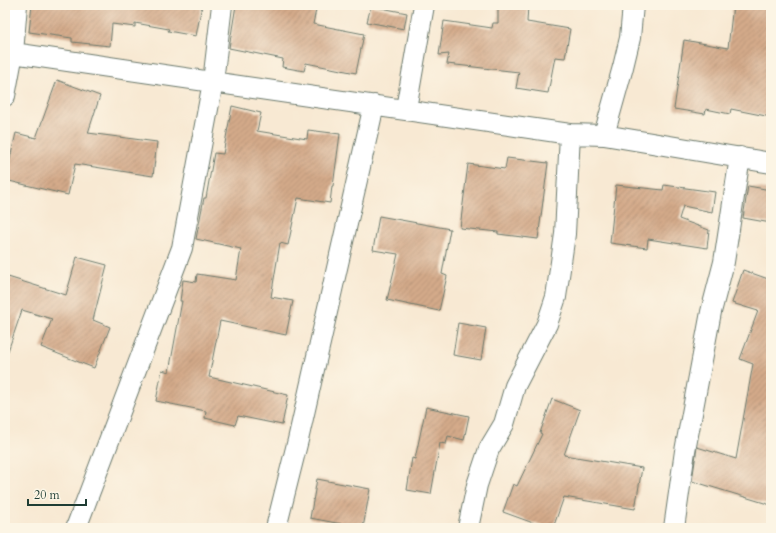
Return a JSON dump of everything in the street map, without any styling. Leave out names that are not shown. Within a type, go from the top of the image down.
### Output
[{"type":"street","points":[[5,96],[13,53],[17,5]]},
{"type":"street","points":[[76,528],[182,248],[213,82],[222,5]]},
{"type":"street","points":[[406,109],[424,5]]},
{"type":"street","points":[[604,135],[628,45],[633,5]]},
{"type":"street","points":[[13,53],[570,134],[604,135],[771,163]]},
{"type":"street","points":[[276,528],[298,440],[374,105]]},
{"type":"street","points":[[468,528],[477,485],[489,449],[504,424],[515,386],[547,324],[556,297],[565,234],[570,134]]},
{"type":"street","points":[[674,528],[685,450],[711,312],[724,262],[740,157]]},
{"type":"building","points":[[32,5],[202,5],[196,36],[168,31],[169,29],[135,23],[135,27],[112,24],[110,46],[72,42],[72,38],[29,32]]},
{"type":"building","points":[[236,5],[317,5],[313,24],[364,34],[356,73],[306,63],[304,71],[282,67],[283,59],[229,48]]},
{"type":"building","points":[[498,5],[528,5],[527,22],[570,29],[565,58],[555,57],[548,93],[516,88],[519,72],[447,64],[449,54],[439,55],[444,21],[492,28],[493,23],[498,23]]},
{"type":"building","points":[[733,5],[771,5],[771,117],[731,109],[730,114],[706,109],[705,114],[674,109],[684,40],[728,48]]},
{"type":"building","points":[[371,6],[407,13],[404,29],[367,22]]},
{"type":"building","points":[[57,80],[100,96],[88,133],[157,142],[153,176],[75,164],[68,195],[5,180],[16,133],[36,138]]},
{"type":"building","points":[[232,106],[261,113],[257,131],[307,139],[308,130],[340,134],[330,203],[298,198],[288,245],[280,243],[271,297],[293,301],[286,335],[220,321],[209,377],[288,395],[282,425],[238,416],[235,425],[205,418],[206,411],[156,401],[162,370],[169,372],[182,301],[180,301],[183,280],[196,282],[197,274],[236,280],[241,249],[196,239],[204,198],[206,198],[214,153],[223,154]]},
{"type":"building","points":[[507,158],[548,163],[538,239],[498,234],[498,232],[460,228],[468,164],[505,169]]},
{"type":"building","points":[[616,185],[663,190],[664,185],[715,192],[712,212],[683,206],[679,219],[709,230],[707,248],[648,239],[647,248],[610,243]]},
{"type":"building","points":[[748,186],[771,190],[771,223],[743,218]]},
{"type":"building","points":[[379,216],[450,229],[442,274],[447,276],[439,311],[387,300],[398,254],[373,250]]},
{"type":"building","points":[[77,257],[107,265],[93,320],[110,327],[94,368],[41,347],[52,319],[22,310],[8,351],[5,351],[5,286],[8,277],[66,295]]},
{"type":"building","points":[[743,270],[771,280],[771,505],[692,481],[697,447],[736,459],[753,364],[740,359],[758,311],[732,303]]},
{"type":"building","points":[[458,323],[486,328],[481,360],[453,355]]},
{"type":"building","points":[[552,399],[580,410],[564,455],[642,468],[635,509],[564,497],[553,528],[547,528],[503,512],[513,484],[517,486],[542,434],[540,433]]},
{"type":"building","points":[[426,407],[469,416],[464,440],[448,436],[446,444],[440,443],[431,494],[407,490],[412,458],[415,459]]},
{"type":"building","points":[[317,479],[370,489],[363,528],[310,518]]}]
